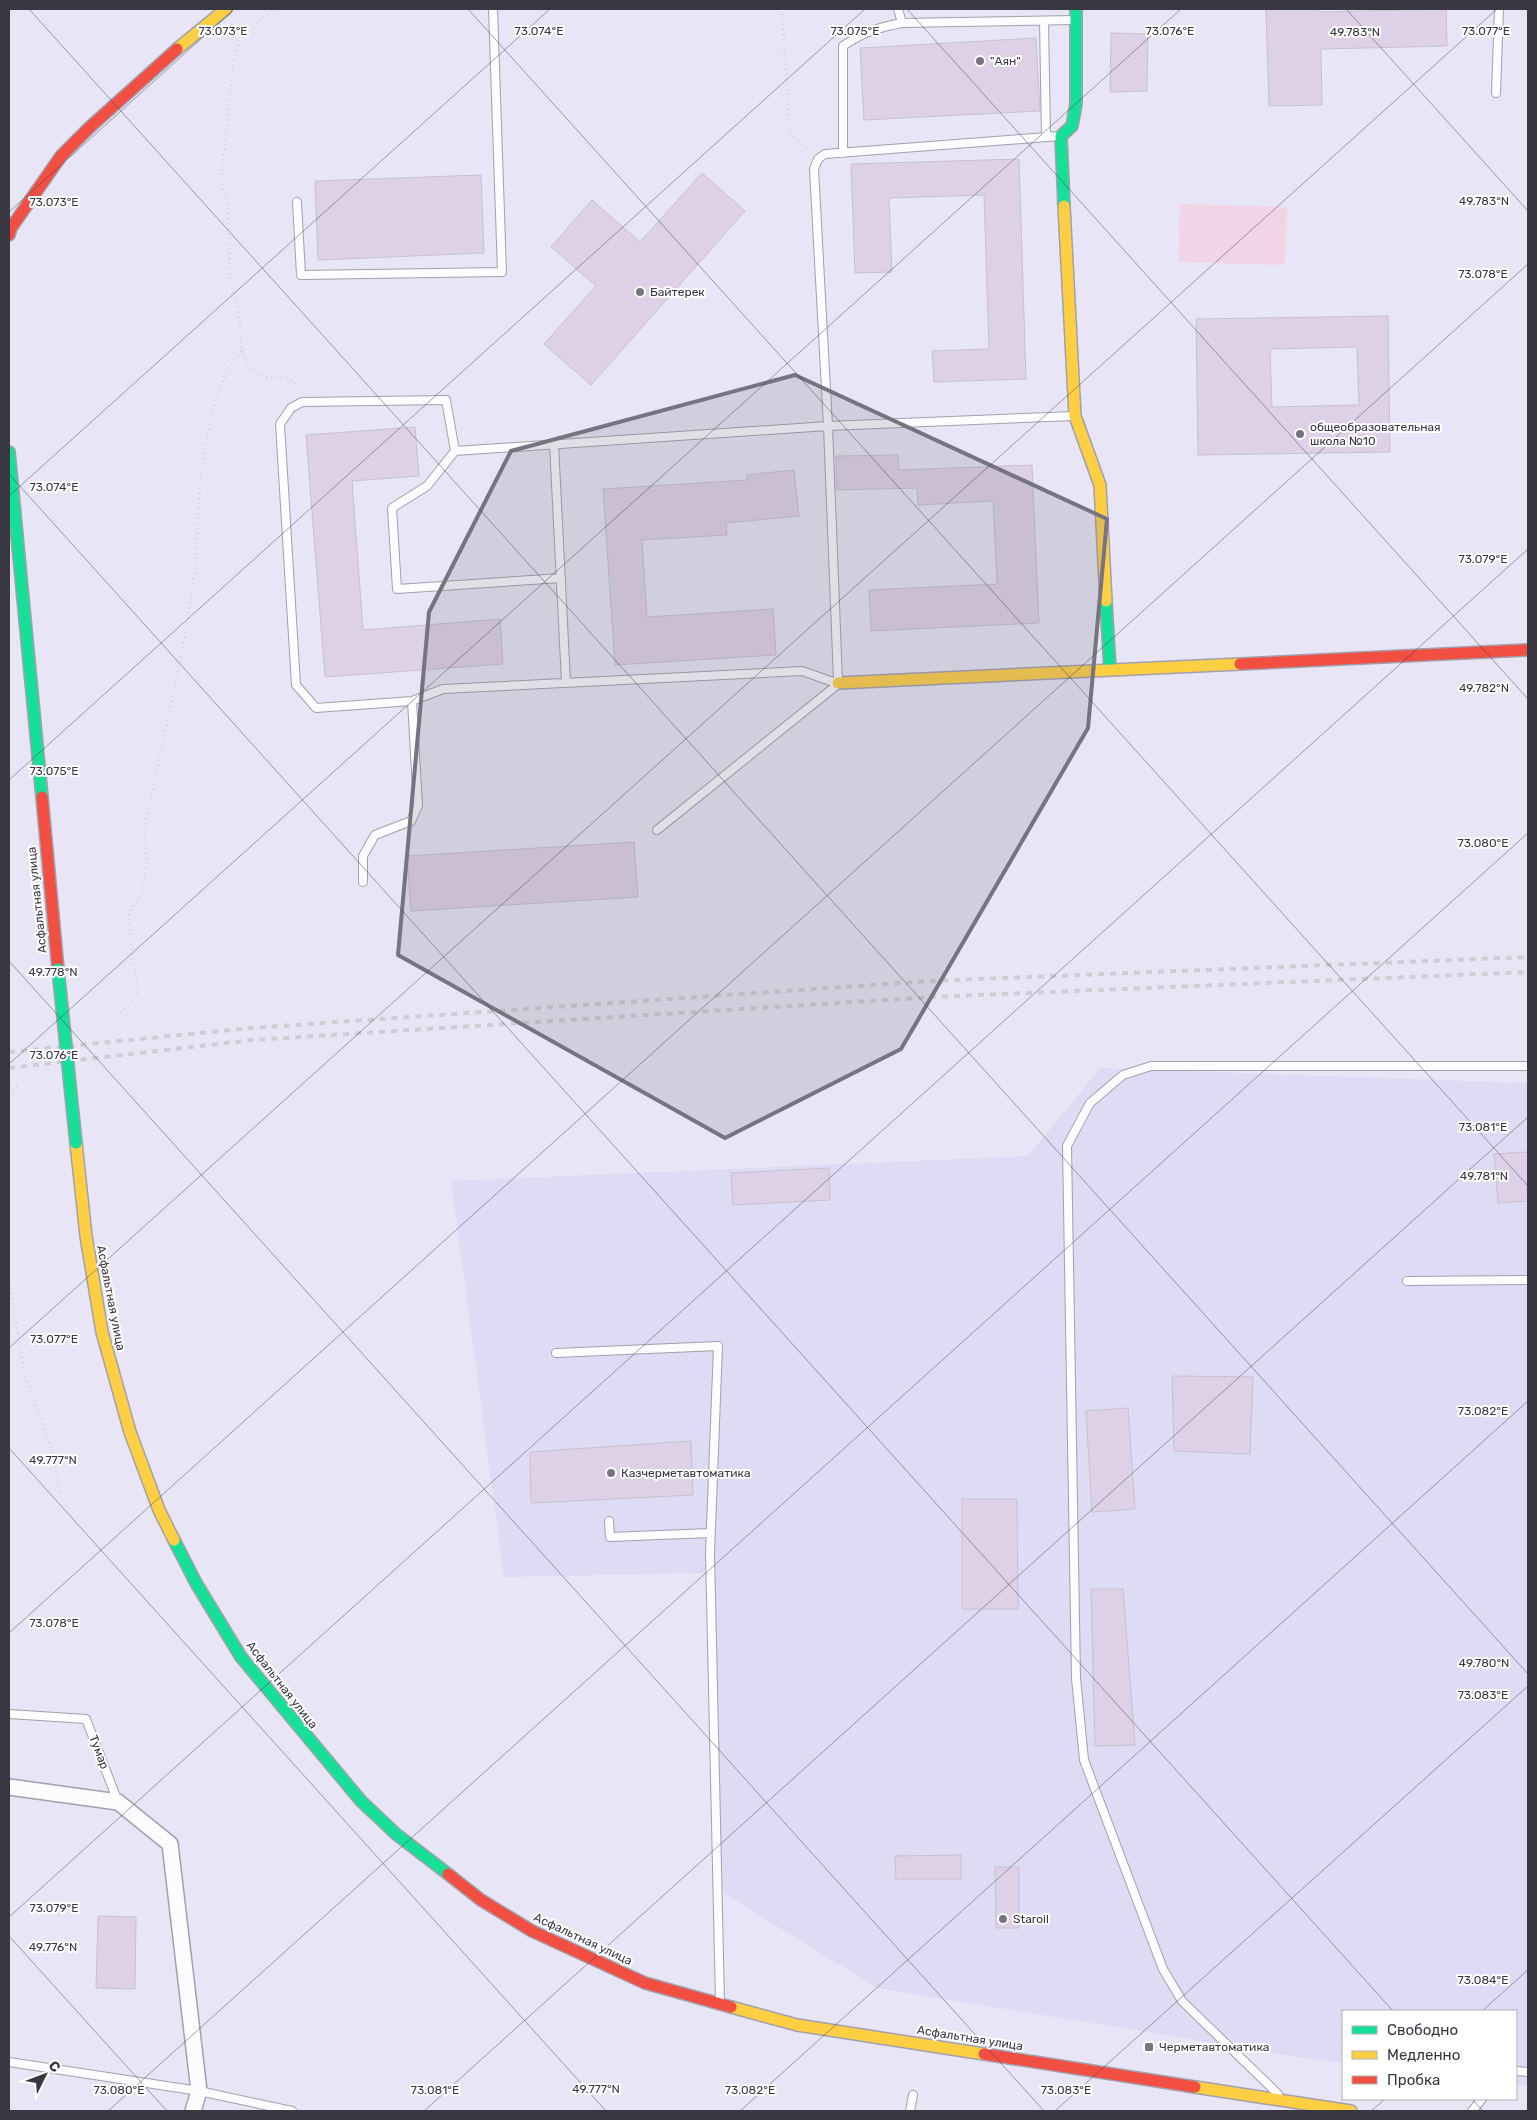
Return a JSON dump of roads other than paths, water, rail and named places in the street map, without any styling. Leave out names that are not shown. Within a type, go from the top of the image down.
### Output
[{"type":"main road","points":[[9,235],[11,228],[25,206],[61,156],[90,126],[146,76],[226,9]]},
{"type":"main road","points":[[1076,15],[1076,104],[1072,126],[1061,136],[1075,416],[1100,485],[1110,670]]},
{"type":"main road","name":"Асфальтная улица","points":[[9,452],[76,1143],[86,1236],[102,1332],[130,1432],[159,1510],[196,1583],[241,1657],[361,1801],[396,1834],[481,1900],[532,1931],[645,1983],[797,2025],[1351,2111]]},
{"type":"main road","points":[[838,683],[1528,650]]},
{"type":"street","points":[[9,1787],[118,1802],[170,1844],[199,2091],[193,2111]]},
{"type":"lane","points":[[297,202],[301,275],[502,272],[493,9]]},
{"type":"lane","points":[[898,9],[902,23]]},
{"type":"lane","points":[[1496,93],[1499,9]]},
{"type":"lane","points":[[843,153],[843,46],[859,35],[878,28],[902,23],[1044,21],[1076,15]]},
{"type":"lane","points":[[1044,21],[1046,137]]},
{"type":"lane","points":[[838,683],[828,426],[814,169],[818,160],[825,154],[1061,136]]},
{"type":"lane","points":[[456,451],[446,400],[302,402],[291,408],[280,424],[296,685],[316,708],[412,701],[443,689],[566,682],[802,671],[838,683]]},
{"type":"lane","points":[[561,578],[397,589],[392,508],[427,486],[456,451],[828,426],[1075,416]]},
{"type":"lane","points":[[554,444],[566,682]]},
{"type":"lane","points":[[657,830],[838,683]]},
{"type":"lane","points":[[363,882],[363,856],[375,835],[411,821],[418,806],[412,701]]},
{"type":"lane","points":[[1284,2101],[1182,2001],[1163,1969],[1084,1760],[1076,1678],[1066,1146],[1090,1103],[1123,1075],[1152,1066],[1528,1066]]},
{"type":"lane","points":[[1407,1281],[1528,1280]]},
{"type":"lane","points":[[556,1354],[718,1346],[710,1533],[720,2004]]},
{"type":"lane","points":[[610,1521],[610,1537],[710,1533]]},
{"type":"lane","name":"Тумар","points":[[9,1714],[86,1719],[118,1802]]},
{"type":"lane","points":[[9,2062],[199,2091],[292,2111]]},
{"type":"lane","points":[[910,2111],[913,2094]]},
{"type":"lane","points":[[1472,2111],[1481,2100]]},
{"type":"railway","points":[[9,1052],[251,1028],[929,981],[1528,957]]},
{"type":"railway","points":[[9,1068],[252,1040],[932,997],[1528,972]]},
{"type":"place","name":"\"Аян\"","points":[[980,61]]},
{"type":"place","name":"Байтерек","points":[[640,292]]},
{"type":"place","name":"общеобразовательная школа №10","points":[[1300,434]]},
{"type":"place","name":"Казчерметавтоматика","points":[[611,1473]]},
{"type":"place","name":"Staroil","points":[[1003,1919]]},
{"type":"place","name":"Черметавтоматика","points":[[1149,2047]]}]
